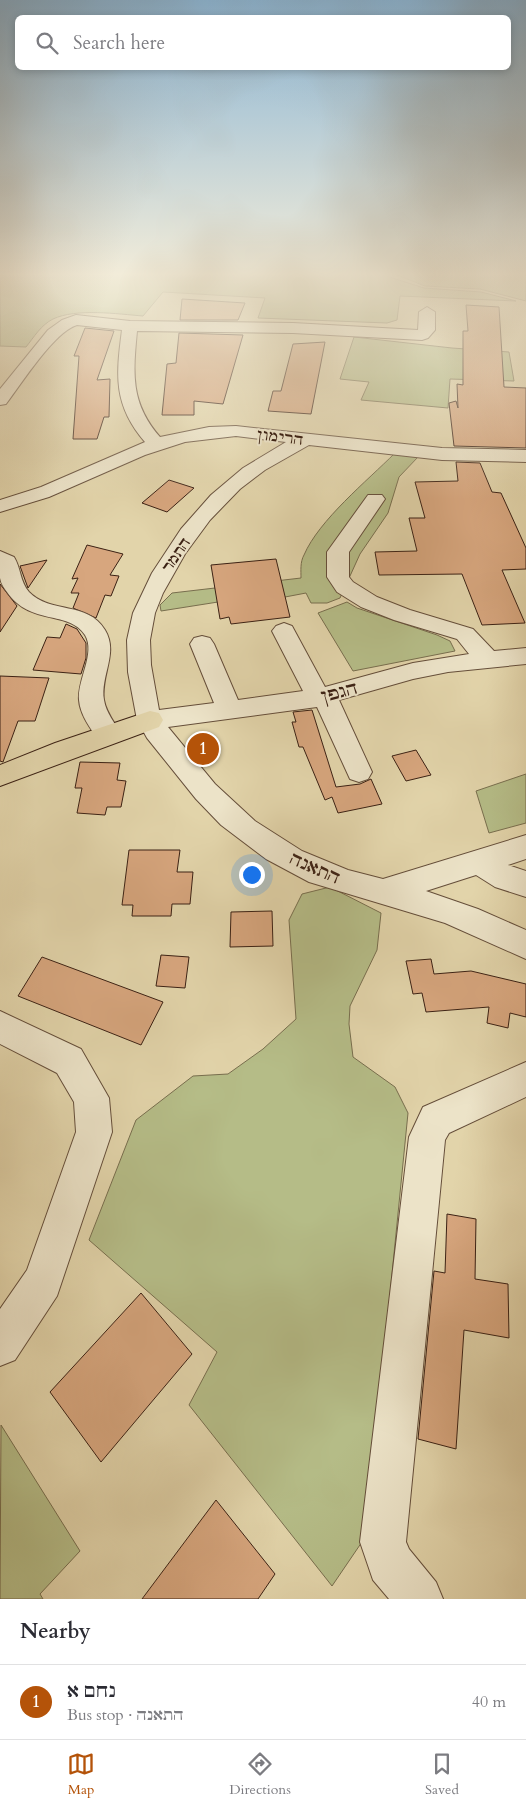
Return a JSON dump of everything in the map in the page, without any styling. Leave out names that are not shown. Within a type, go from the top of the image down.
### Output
[{"type":"main road","points":[[0,776],[108,734],[150,720]]},
{"type":"street","points":[[0,400],[39,350]]},
{"type":"street","points":[[127,350],[124,378],[133,415],[144,432],[156,444]]},
{"type":"street","name":"הרימון","points":[[0,506],[46,492],[156,444],[194,434],[218,431],[461,456],[526,456]]},
{"type":"street","name":"התמר","points":[[150,720],[137,660],[140,632],[148,603],[165,568],[207,512],[234,484],[268,460],[304,440]]},
{"type":"street","points":[[375,499],[338,552],[338,577],[345,587],[369,602],[465,634],[488,659]]},
{"type":"street","points":[[0,558],[6,562],[17,593],[29,603],[44,610],[76,616],[85,621],[95,632],[99,643],[90,692],[91,702],[96,715],[108,734]]},
{"type":"street","points":[[284,631],[322,697],[358,772]]},
{"type":"street","points":[[202,644],[230,711]]},
{"type":"street","name":"הגפן","points":[[150,720],[230,711],[322,697],[413,671],[488,659],[526,656]]},
{"type":"street","name":"התאנה","points":[[150,720],[194,778],[223,811],[258,840],[334,880],[383,892],[467,919],[526,946]]},
{"type":"street","points":[[383,892],[526,847]]},
{"type":"street","points":[[480,862],[505,878],[526,884]]},
{"type":"street","points":[[0,1027],[69,1061],[91,1098],[94,1132],[43,1282],[0,1346]]},
{"type":"street","points":[[419,1599],[390,1563],[383,1542],[427,1137],[436,1120],[526,1079]]},
{"type":"green space","points":[[350,350],[475,350],[509,352],[514,381],[450,379],[448,408],[361,400],[369,382],[340,379]]},
{"type":"green space","points":[[395,453],[418,457],[399,477],[388,513],[360,554],[340,598],[327,603],[311,603],[306,593],[259,602],[256,596],[161,611],[160,605],[172,593],[301,578],[303,558],[321,528],[345,501]]},
{"type":"green space","points":[[347,602],[357,608],[437,635],[450,641],[455,651],[353,671],[318,613]]},
{"type":"green space","points":[[526,774],[526,823],[489,833],[476,791]]},
{"type":"green space","points":[[330,887],[381,913],[377,950],[350,1006],[349,1024],[353,1057],[395,1087],[408,1113],[366,1536],[332,1586],[189,1405],[217,1352],[89,1240],[136,1120],[193,1076],[228,1074],[263,1049],[296,1019],[289,920],[302,894]]},
{"type":"green space","points":[[1,1425],[80,1551],[40,1594],[43,1599],[0,1599]]},
{"type":"building","points":[[77,350],[108,350],[97,380],[110,379],[109,417],[104,417],[97,439],[73,439],[79,356],[74,356]]},
{"type":"building","points":[[177,350],[239,350],[223,404],[194,401],[194,415],[162,415],[167,364],[176,363]]},
{"type":"building","points":[[292,350],[324,350],[311,414],[268,411],[273,391],[281,391]]},
{"type":"building","points":[[463,350],[502,350],[504,387],[526,388],[526,448],[454,446],[449,403],[456,401],[458,408],[457,384],[463,385]]},
{"type":"building","points":[[456,462],[480,463],[492,492],[501,493],[526,548],[526,569],[502,570],[525,623],[482,625],[462,574],[379,575],[375,552],[417,551],[409,518],[425,518],[415,482],[458,481]]},
{"type":"building","points":[[169,480],[194,488],[167,512],[142,503]]},
{"type":"building","points":[[87,545],[123,554],[110,575],[119,576],[111,596],[105,595],[96,618],[73,608],[79,593],[71,593],[78,578],[72,579]]},
{"type":"building","points":[[276,559],[290,617],[231,624],[229,617],[220,619],[211,565]]},
{"type":"building","points":[[47,560],[28,588],[20,566]]},
{"type":"building","points":[[0,584],[17,606],[0,632]]},
{"type":"building","points":[[66,624],[77,629],[86,643],[86,658],[81,674],[33,670],[47,637],[60,638]]},
{"type":"building","points":[[0,676],[49,678],[35,721],[18,721],[3,762],[0,761]]},
{"type":"building","points":[[312,710],[336,787],[360,784],[371,779],[382,804],[338,813],[332,797],[325,800],[303,747],[299,747],[292,722],[296,722],[293,712]]},
{"type":"building","points":[[416,750],[431,775],[406,781],[392,756]]},
{"type":"building","points":[[80,762],[120,763],[117,780],[126,781],[121,807],[107,807],[105,815],[77,813],[82,788],[75,788]]},
{"type":"building","points":[[129,850],[180,850],[177,872],[193,872],[190,904],[172,904],[171,916],[132,916],[133,905],[122,905]]},
{"type":"building","points":[[272,911],[273,946],[230,947],[231,912]]},
{"type":"building","points":[[161,955],[189,957],[185,988],[156,986]]},
{"type":"building","points":[[42,957],[163,1002],[141,1045],[18,996]]},
{"type":"building","points":[[431,959],[434,974],[471,971],[526,984],[526,1017],[510,1013],[508,1028],[487,1023],[489,1007],[426,1012],[422,993],[413,994],[406,961]]},
{"type":"building","points":[[447,1214],[476,1219],[475,1279],[508,1284],[509,1338],[464,1330],[456,1449],[418,1439],[434,1271],[445,1273]]},
{"type":"building","points":[[141,1293],[192,1354],[101,1462],[50,1392]]},
{"type":"building","points":[[216,1500],[275,1574],[258,1599],[142,1599]]},
{"type":"place","name":"נחם א","points":[[203,749]]}]
